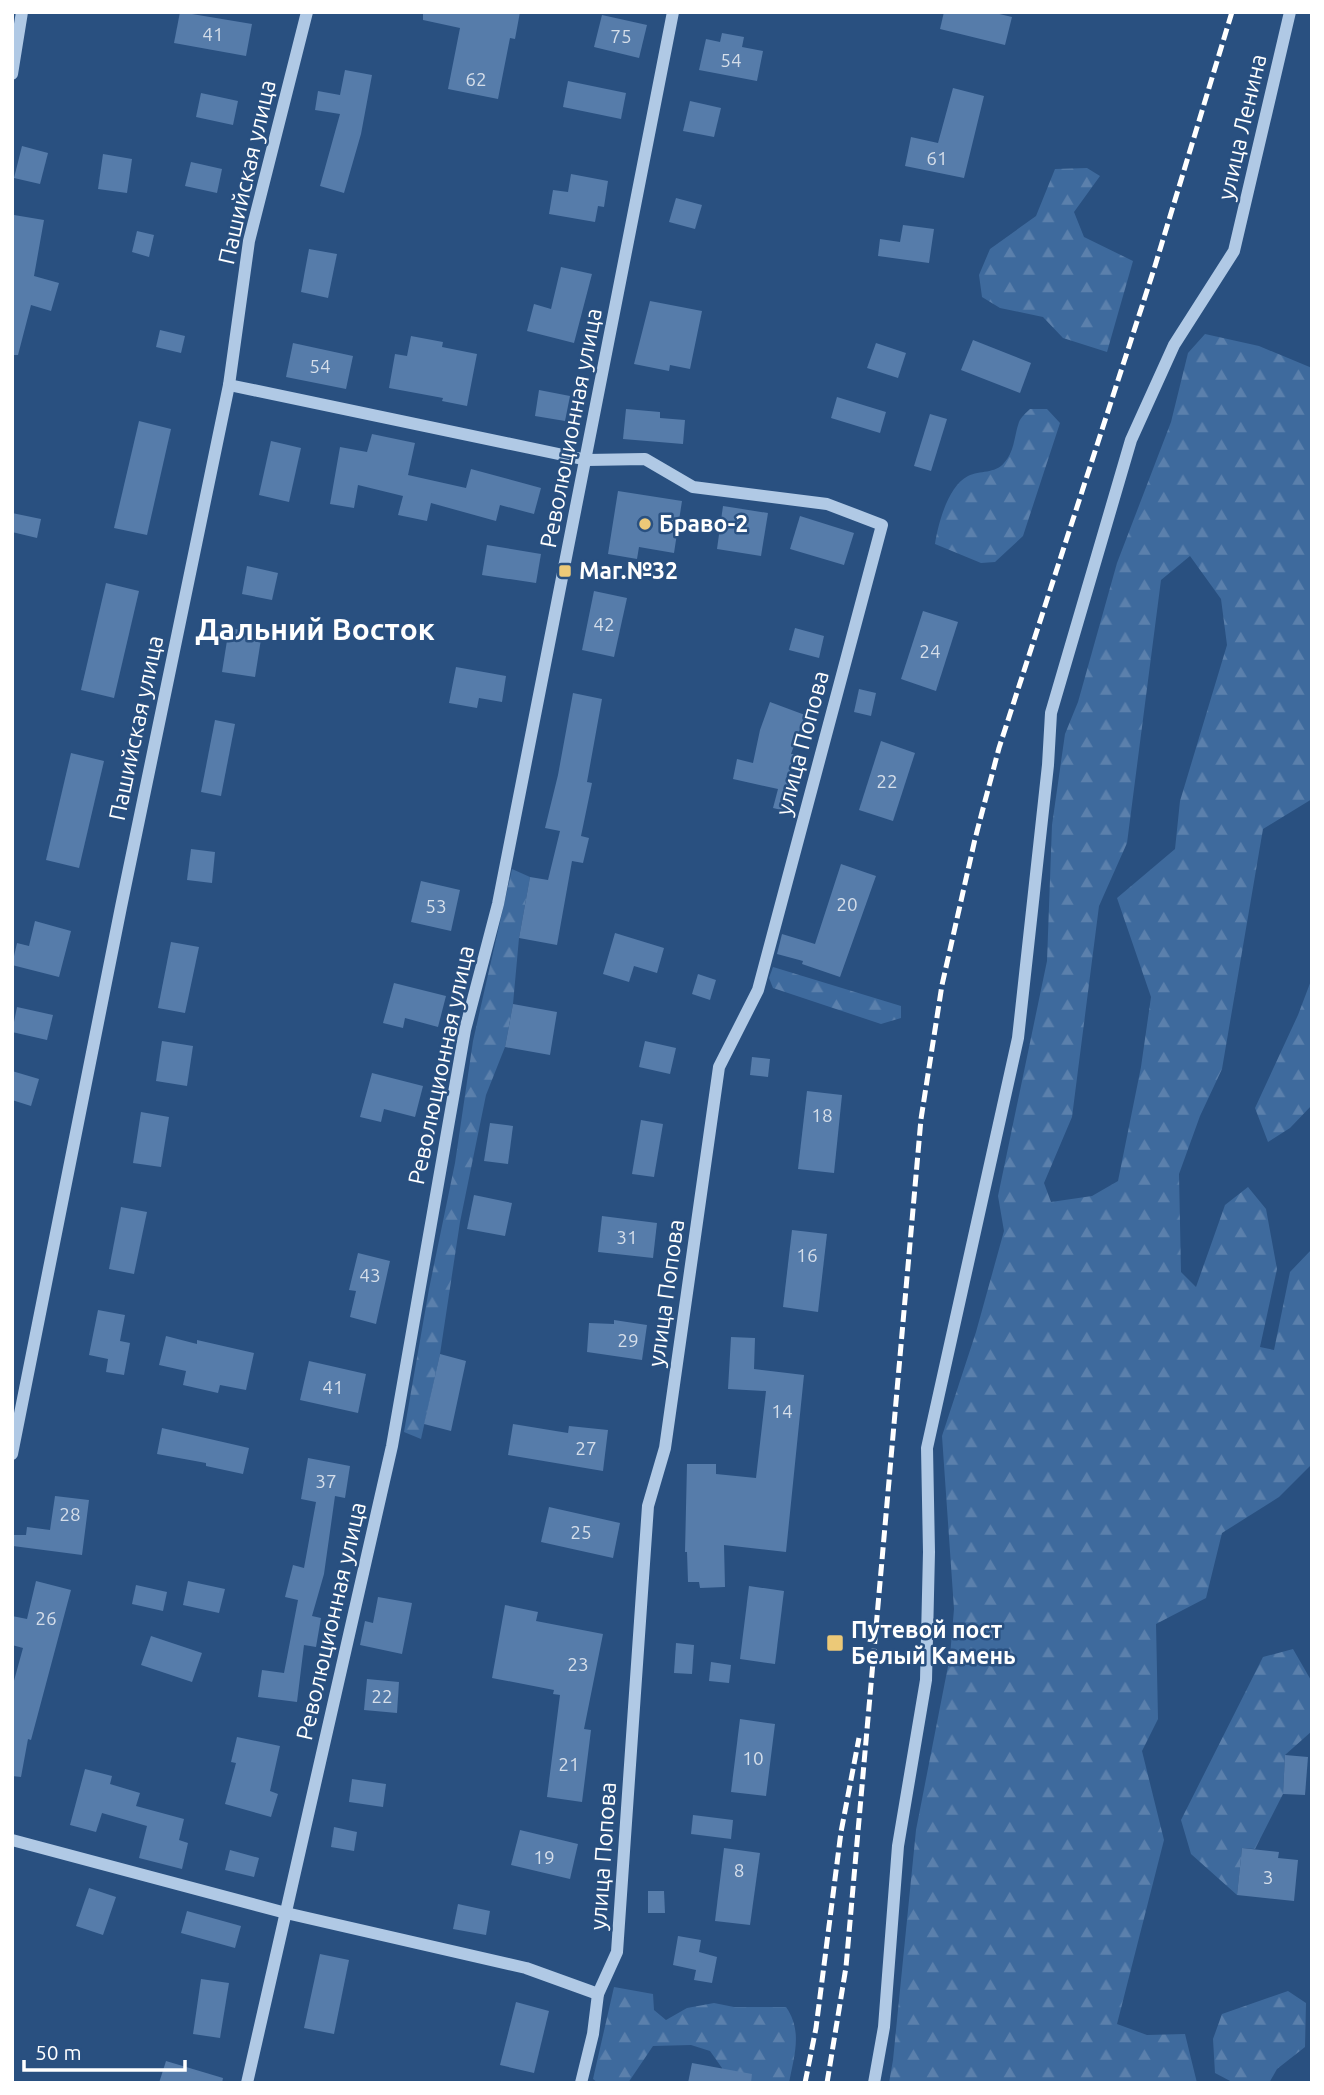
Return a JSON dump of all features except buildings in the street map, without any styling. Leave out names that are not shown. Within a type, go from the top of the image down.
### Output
[{"type":"street","points":[[12,74],[22,12]]},
{"type":"street","name":"Пашийская улица","points":[[12,1454],[118,921],[229,385],[249,241],[307,12]]},
{"type":"street","name":"Революционная улица","points":[[247,2083],[392,1446],[465,1030],[498,904],[673,12]]},
{"type":"street","name":"улица Ленина","points":[[874,2083],[884,2028],[898,1846],[926,1680],[929,1552],[927,1448],[1018,1038],[1048,765],[1051,713],[1131,440],[1174,345],[1234,251],[1290,12]]},
{"type":"street","points":[[229,385],[587,460]]},
{"type":"street","name":"улица Попова","points":[[581,2083],[593,2034],[598,1994],[617,1952],[648,1506],[665,1448],[719,1067],[758,990],[882,525],[827,504],[693,487],[645,458],[587,460]]},
{"type":"street","points":[[12,1840],[286,1913],[526,1968],[598,1994]]},
{"type":"green space","points":[[1087,168],[1100,176],[1074,212],[1084,237],[1133,261],[1107,352],[1063,338],[1043,317],[1000,308],[982,297],[979,275],[990,249],[1036,216],[1055,169]]},
{"type":"green space","points":[[1205,334],[1259,346],[1312,368],[1312,799],[1263,829],[1222,1069],[1200,1116],[1179,1174],[1181,1272],[1196,1287],[1225,1205],[1248,1187],[1266,1209],[1277,1269],[1260,1347],[1274,1350],[1290,1272],[1312,1249],[1312,1464],[1279,1497],[1222,1533],[1206,1598],[1156,1624],[1158,1719],[1142,1751],[1164,1840],[1117,2024],[1147,2035],[1185,2034],[1197,2083],[889,2083],[916,1830],[950,1656],[954,1609],[942,1436],[976,1332],[1004,1231],[998,1196],[1047,961],[1052,825],[1065,734],[1078,702],[1117,563],[1171,422],[1188,353]],"holes":[[[1190,556],[1221,599],[1227,645],[1180,801],[1175,849],[1117,898],[1151,997],[1141,1067],[1118,1181],[1092,1196],[1051,1202],[1044,1183],[1072,1117],[1099,906],[1127,843],[1161,580]]]},
{"type":"green space","points":[[1030,409],[1047,409],[1060,423],[1023,536],[995,562],[981,563],[935,544],[941,516],[955,488],[968,476],[996,469],[1004,463],[1012,448],[1019,422]]},
{"type":"green space","points":[[512,869],[530,877],[519,938],[513,1004],[505,1047],[486,1095],[460,1222],[440,1354],[421,1439],[404,1432],[455,1163],[473,1041]]},
{"type":"green space","points":[[773,967],[901,1006],[901,1018],[881,1024],[773,988],[769,978]]},
{"type":"green space","points":[[1312,978],[1312,1105],[1290,1128],[1268,1142],[1255,1108]]},
{"type":"green space","points":[[1293,1649],[1312,1682],[1312,1731],[1285,1755],[1283,1794],[1255,1849],[1242,1848],[1237,1895],[1191,1854],[1181,1820],[1263,1657]]},
{"type":"green space","points":[[614,1987],[653,1994],[654,2010],[666,2020],[687,2008],[714,2003],[734,2007],[786,2007],[796,2034],[789,2083],[719,2083],[722,2068],[710,2051],[691,2045],[653,2046],[628,2083],[598,2083],[593,2079]]},
{"type":"green space","points":[[1288,1991],[1306,2003],[1305,2047],[1277,2069],[1269,2083],[1234,2083],[1215,2073],[1213,2039],[1222,2014]]},
{"type":"railway","points":[[827,2083],[846,1967],[921,1119],[942,985],[999,748],[1155,266],[1232,12]]},
{"type":"railway","points":[[805,2083],[816,2028],[841,1832],[859,1738]]},
{"type":"place","name":"Браво-2","points":[[645,524]]},
{"type":"place","name":"Маг.№32","points":[[565,571]]},
{"type":"place","name":"Путевой пост Белый Камень","points":[[835,1643]]},
{"type":"district","name":"Дальний Восток","points":[[315,630]]}]
